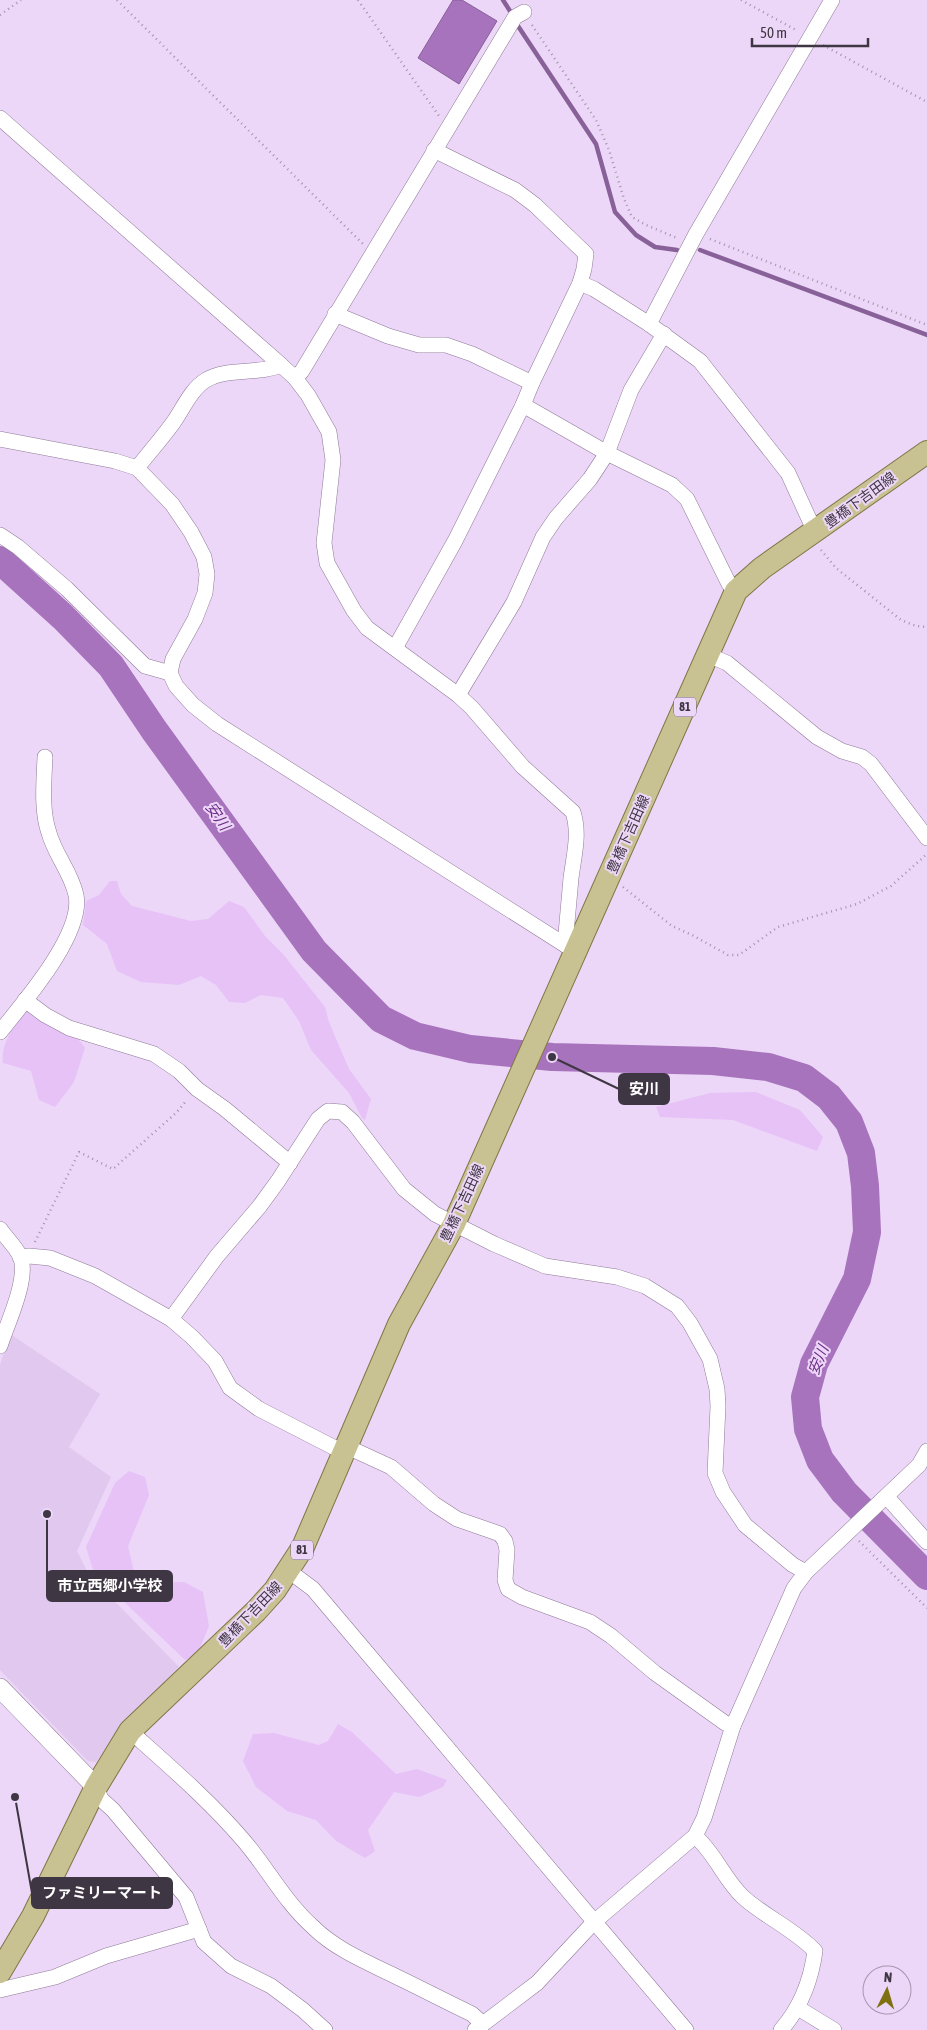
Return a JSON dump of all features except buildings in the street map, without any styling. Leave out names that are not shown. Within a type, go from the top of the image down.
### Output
[{"type":"main road","name":"豊橋下吉田線","points":[[0,1972],[33,1916],[96,1787],[130,1730],[276,1590],[303,1546],[399,1324],[454,1224],[537,1039],[570,948],[609,878],[736,591],[762,568],[816,532],[927,452]]},
{"type":"street","points":[[649,324],[694,239],[832,0]]},
{"type":"street","points":[[295,378],[302,371],[515,17],[524,12]]},
{"type":"street","points":[[0,118],[281,365],[295,378],[308,395],[329,432],[332,460],[324,543],[327,563],[354,611],[367,628],[458,695],[493,730],[523,767],[572,812],[576,822],[577,839],[570,890],[570,948]]},
{"type":"street","points":[[395,648],[455,541],[523,406],[532,383],[580,283],[586,254],[535,205],[515,190],[434,150]]},
{"type":"street","points":[[580,283],[594,289],[649,324],[700,361],[788,473],[816,532]]},
{"type":"street","points":[[335,314],[419,345],[446,345],[472,354],[532,383]]},
{"type":"street","points":[[458,695],[514,602],[543,537],[556,518],[590,479],[607,453],[631,390],[664,334]]},
{"type":"street","points":[[138,468],[173,423],[193,393],[206,380],[226,374],[273,368],[281,365]]},
{"type":"street","points":[[523,406],[607,453],[672,485],[687,499],[729,584],[736,591]]},
{"type":"street","points":[[0,439],[115,461],[138,468],[172,504],[191,532],[204,557],[207,574],[205,593],[173,659],[170,673],[176,686],[193,705],[217,724],[570,948]]},
{"type":"street","points":[[0,535],[18,547],[67,589],[145,666],[170,673]]},
{"type":"street","points":[[708,655],[727,663],[817,737],[842,752],[862,757],[871,764],[927,838]]},
{"type":"street","points":[[0,1032],[52,963],[72,929],[76,910],[76,897],[68,872],[48,832],[45,811],[45,757]]},
{"type":"street","points":[[25,1000],[45,1015],[69,1028],[154,1054],[179,1070],[197,1089],[225,1109],[290,1163]]},
{"type":"street","points":[[172,1319],[217,1256],[259,1207],[318,1119],[328,1112],[342,1112],[353,1122],[404,1189],[435,1214],[545,1266],[617,1277],[645,1286],[677,1306],[690,1323],[710,1359],[717,1390],[718,1406],[715,1473],[723,1492],[745,1525],[793,1565],[806,1572]]},
{"type":"street","points":[[0,1229],[25,1256],[50,1258],[95,1276],[172,1319],[215,1361],[230,1388],[259,1410],[337,1449],[354,1450],[391,1467],[434,1504],[457,1519],[500,1534],[505,1541],[507,1550],[505,1580],[508,1589],[522,1597],[590,1622],[611,1636],[655,1673],[725,1723],[733,1726]]},
{"type":"street","points":[[0,1346],[22,1281],[25,1256]]},
{"type":"street","points":[[130,1730],[225,1819],[246,1842],[292,1906],[314,1928],[335,1944],[369,1963],[472,2014],[479,2027],[538,1983],[594,1922],[695,1836],[704,1818],[733,1726],[794,1588],[806,1572],[919,1465],[927,1451]]},
{"type":"street","points":[[882,1501],[927,1542]]},
{"type":"street","points":[[289,1571],[313,1589],[686,2030]]},
{"type":"street","points":[[0,1688],[96,1787],[101,1800],[113,1810],[186,1897],[204,1942],[231,1966],[271,1986],[303,2010],[324,2030]]},
{"type":"street","points":[[695,1836],[704,1844],[729,1882],[745,1898],[801,1937],[814,1951],[812,1971],[798,2008],[781,2030]]},
{"type":"street","points":[[0,1990],[55,1976],[106,1956],[199,1929]]},
{"type":"street","points":[[798,2008],[834,2030]]},
{"type":"path","points":[[0,15],[21,0]]},
{"type":"path","points":[[117,0],[358,240],[374,252]]},
{"type":"path","points":[[358,0],[447,128]]},
{"type":"path","points":[[740,0],[927,102]]},
{"type":"path","points":[[524,12],[596,120],[609,150],[632,217],[646,225],[694,239],[927,325]]},
{"type":"path","points":[[816,532],[818,546],[836,568],[901,620],[916,626],[927,626]]},
{"type":"path","points":[[609,878],[672,926],[728,955],[739,955],[778,927],[857,904],[891,886],[927,854]]},
{"type":"path","points":[[25,1256],[79,1152],[113,1169],[176,1113],[197,1089]]},
{"type":"path","points":[[850,1530],[927,1608]]},
{"type":"shaded area","points":[[453,0],[462,0],[497,21],[459,84],[418,58]]},
{"type":"shaded area","points":[[110,881],[117,881],[121,894],[132,906],[191,921],[208,919],[229,901],[244,907],[265,936],[283,954],[325,1007],[329,1022],[349,1069],[371,1099],[365,1120],[362,1118],[349,1093],[311,1050],[299,1021],[283,998],[261,995],[245,1003],[229,1002],[216,985],[201,976],[179,985],[141,982],[117,971],[107,944],[83,925],[86,901],[99,895]]},
{"type":"shaded area","points":[[30,1010],[76,1036],[85,1048],[74,1082],[55,1107],[39,1100],[31,1071],[3,1063],[3,1051],[11,1030],[22,1012]]},
{"type":"shaded area","points":[[756,1092],[800,1110],[823,1137],[817,1151],[733,1120],[660,1117],[656,1107],[710,1093]]},
{"type":"shaded area","points":[[10,1334],[100,1394],[69,1447],[111,1477],[77,1551],[89,1575],[179,1667],[127,1720],[96,1762],[88,1761],[0,1670],[0,1365]]},
{"type":"shaded area","points":[[129,1471],[145,1477],[149,1495],[128,1546],[134,1572],[153,1583],[184,1582],[203,1592],[209,1626],[197,1655],[185,1660],[94,1573],[86,1547],[115,1483]]},
{"type":"shaded area","points":[[338,1724],[352,1732],[396,1774],[417,1769],[447,1780],[443,1787],[419,1797],[394,1792],[368,1830],[375,1851],[365,1858],[336,1841],[316,1820],[287,1811],[256,1787],[243,1761],[253,1734],[274,1733],[319,1745],[328,1741]]},
{"type":"waterway","points":[[503,0],[510,11]]},
{"type":"waterway","points":[[518,26],[596,144],[615,212],[636,235],[655,247],[677,250]]},
{"type":"waterway","points":[[700,250],[927,335]]},
{"type":"waterway","name":"安川","points":[[0,560],[63,617],[111,666],[154,730],[314,951],[381,1019],[415,1036],[470,1049],[552,1057],[713,1061],[768,1067],[804,1078],[829,1097],[849,1122],[861,1153],[867,1232],[857,1279],[814,1364],[805,1397],[808,1429],[820,1460],[844,1492],[927,1576]]},
{"type":"place","name":"安川","points":[[552,1057]]},
{"type":"place","name":"市立西郷小学校","points":[[47,1514]]},
{"type":"place","name":"ファミリーマート","points":[[15,1797]]}]
